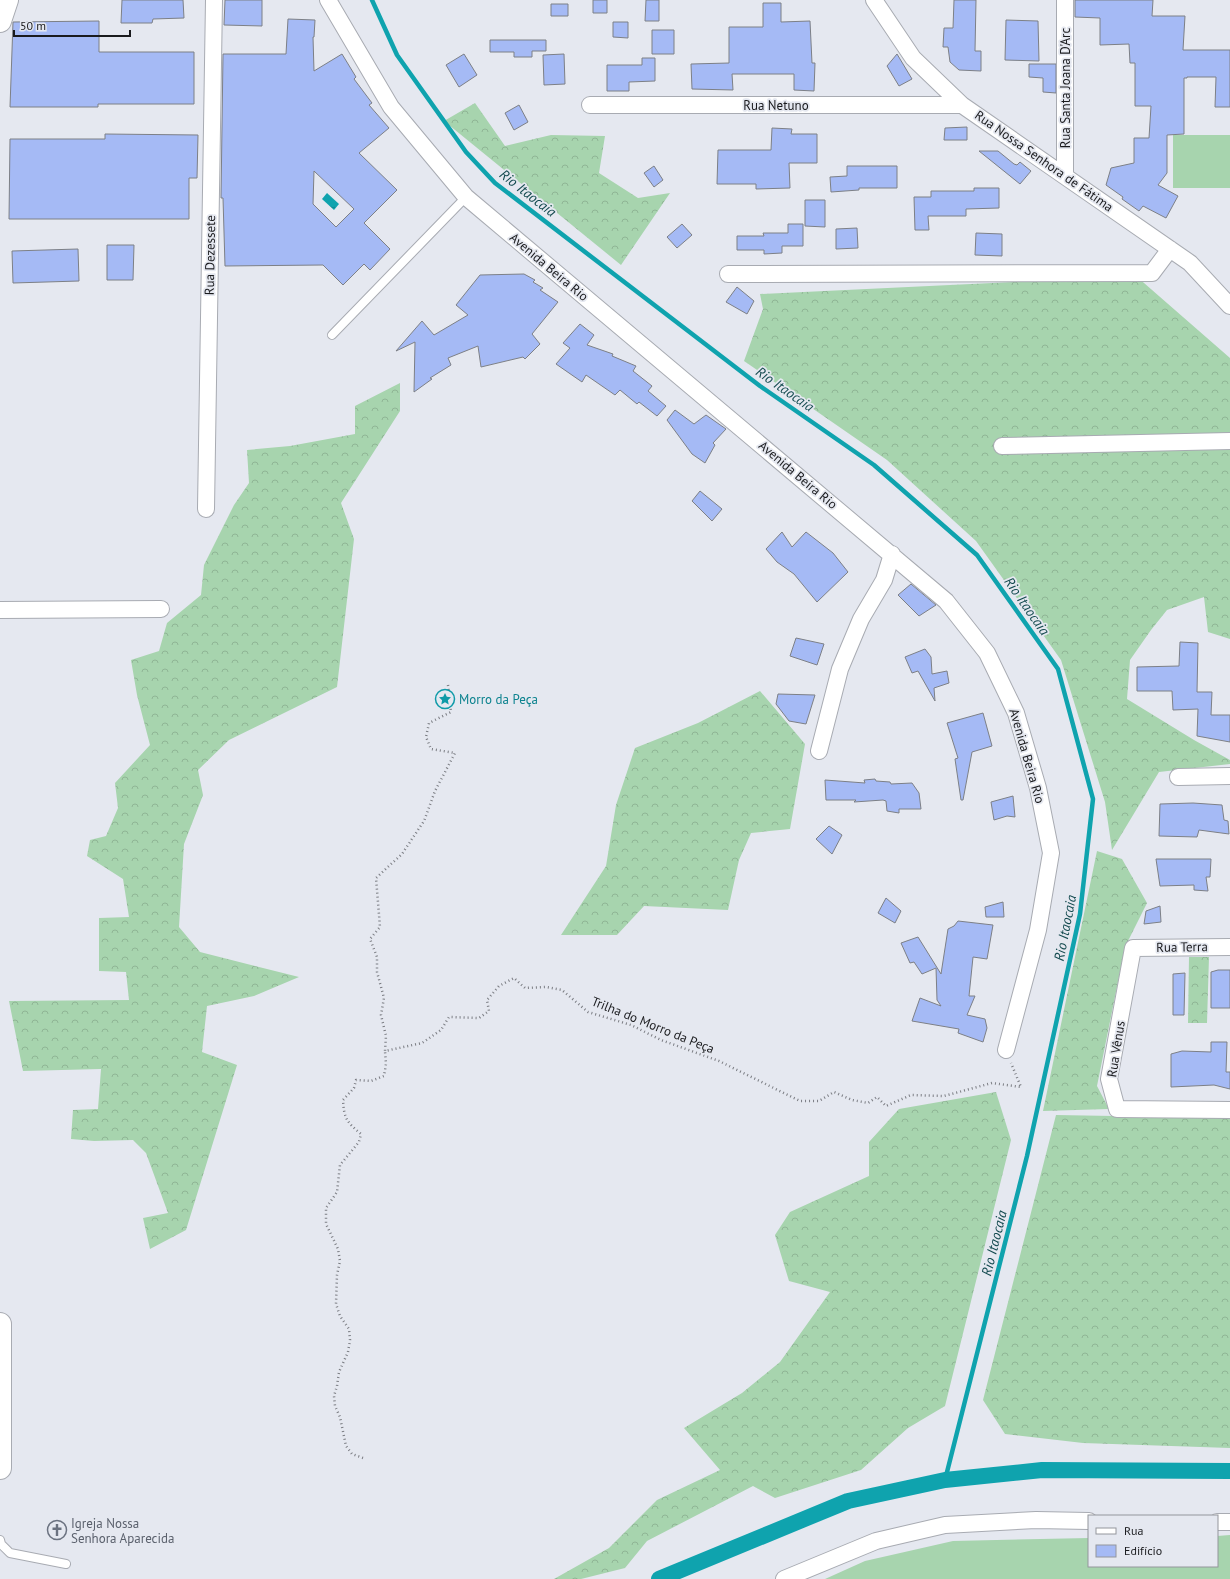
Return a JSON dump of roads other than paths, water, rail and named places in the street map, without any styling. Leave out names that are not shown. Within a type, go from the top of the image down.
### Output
[{"type":"main road","points":[[0,21],[7,0]]},
{"type":"main road","points":[[0,1324],[0,1468]]},
{"type":"street","name":"Rua Dezessete","points":[[206,509],[214,0]]},
{"type":"street","name":"Avenida Beira Rio","points":[[328,0],[391,107],[466,197],[946,601],[987,653],[1016,713],[1038,788],[1051,853],[1038,930],[1006,1050]]},
{"type":"street","name":"Rua Nossa Senhora de Fátima","points":[[874,0],[913,58],[962,104],[1190,263],[1230,306]]},
{"type":"street","name":"Rua Santa Joana D'Arc","points":[[1065,176],[1066,0]]},
{"type":"street","name":"Rua Netuno","points":[[590,105],[962,104]]},
{"type":"street","points":[[728,274],[1152,273],[1170,249]]},
{"type":"street","points":[[1002,446],[1230,441]]},
{"type":"street","points":[[819,751],[840,669],[861,619],[884,580],[892,554]]},
{"type":"street","points":[[0,610],[162,609]]},
{"type":"street","points":[[1178,777],[1230,776]]},
{"type":"street","name":"Rua Terra","points":[[1133,948],[1230,946]]},
{"type":"street","name":"Rua Vênus","points":[[1133,948],[1109,1079],[1117,1109],[1230,1110]]},
{"type":"street","points":[[784,1579],[876,1540],[945,1525],[1036,1520],[1088,1521]]},
{"type":"street","points":[[1218,1522],[1230,1522]]},
{"type":"lane","points":[[332,335],[466,197]]},
{"type":"lane","points":[[0,1540],[1,1544],[10,1553],[66,1564]]},
{"type":"water","points":[[327,193],[339,204],[334,210],[322,199]]},
{"type":"waterway","name":"Rio Itaocaia","points":[[372,0],[397,55],[466,152],[495,183],[760,386],[874,465],[977,555],[1058,669],[1093,799],[1080,914],[1027,1156],[945,1480]]},
{"type":"waterway","points":[[659,1579],[848,1501],[945,1480],[1042,1470],[1230,1471]]},
{"type":"place","name":"Morro da Peça","points":[[445,699]]},
{"type":"place","name":"Igreja Nossa Senhora Aparecida","points":[[57,1530]]}]
